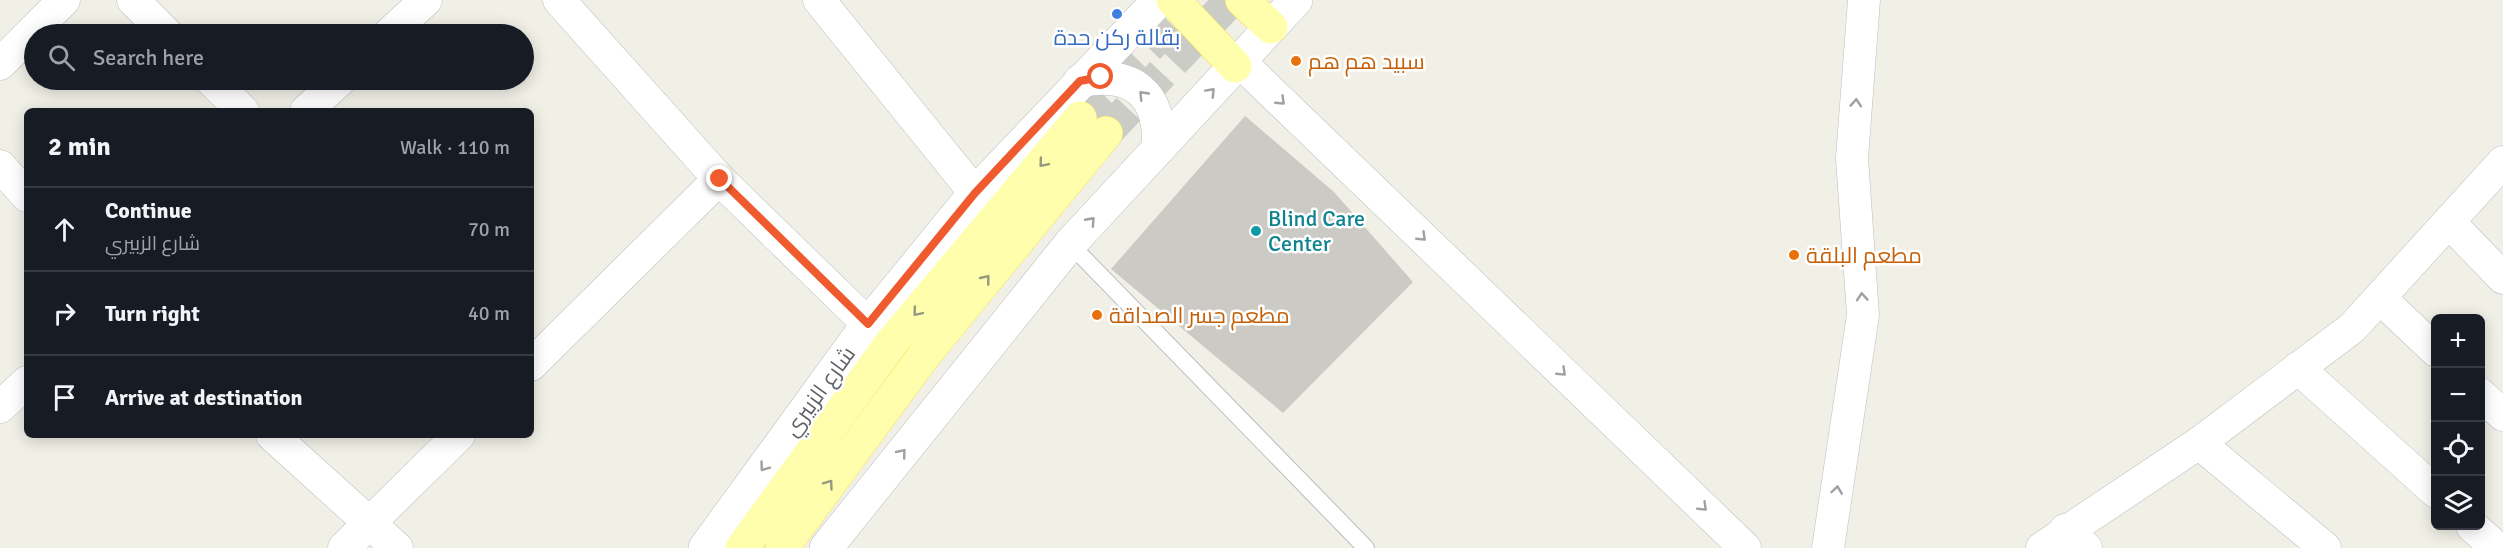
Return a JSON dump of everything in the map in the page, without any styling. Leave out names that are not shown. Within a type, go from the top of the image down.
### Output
[{"type":"main road","name":"شارع الزبيري","points":[[705,548],[868,324],[975,193],[1159,0]]},
{"type":"main road","points":[[1173,0],[1237,63]]},
{"type":"main road","points":[[1197,0],[1237,63]]},
{"type":"main road","points":[[1242,0],[1271,27]]},
{"type":"main road","points":[[826,548],[1070,244],[1296,0]]},
{"type":"main road","points":[[1080,81],[1101,77],[1122,80],[1141,90],[1153,107],[1160,127],[1158,148]]},
{"type":"main road","name":"شارع الزبيري","points":[[742,548],[891,342],[1093,126],[782,548]]},
{"type":"street","points":[[40,24],[64,0]]},
{"type":"street","points":[[133,0],[157,24]]},
{"type":"street","points":[[400,24],[426,0]]},
{"type":"street","points":[[559,0],[720,179],[868,324]]},
{"type":"street","points":[[819,0],[975,193]]},
{"type":"street","points":[[1828,548],[1863,315],[1852,158],[1864,0]]},
{"type":"street","points":[[0,64],[24,40]]},
{"type":"street","points":[[1237,63],[1745,548]]},
{"type":"street","points":[[221,90],[240,108]]},
{"type":"street","points":[[309,108],[329,90]]},
{"type":"street","points":[[2064,542],[2352,328],[2503,162]]},
{"type":"street","points":[[0,166],[24,193]]},
{"type":"street","points":[[534,361],[720,179]]},
{"type":"street","points":[[2449,222],[2503,278]]},
{"type":"street","points":[[2380,298],[2431,346]]},
{"type":"street","points":[[2298,368],[2431,488]]},
{"type":"street","points":[[0,407],[24,384]]},
{"type":"street","points":[[2485,398],[2503,415]]},
{"type":"street","points":[[275,438],[398,548]]},
{"type":"street","points":[[344,548],[456,438]]},
{"type":"street","points":[[2199,443],[2325,548]]},
{"type":"street","points":[[2477,530],[2497,548]]},
{"type":"lane","points":[[1070,244],[1366,548]]},
{"type":"building","name":"Blind Care Center","points":[[1245,116],[1334,192],[1413,282],[1283,413],[1111,269]]},
{"type":"tunnel","points":[[1080,118],[1194,0]]},
{"type":"tunnel","points":[[1106,133],[1231,0]]},
{"type":"place","name":"بقالة ركن حدة","points":[[1117,14]]},
{"type":"place","name":"سبيد هم هم","points":[[1296,61]]},
{"type":"place","name":"Blind Care Center","points":[[1256,231]]},
{"type":"place","name":"مطعم البلقة","points":[[1794,255]]},
{"type":"place","name":"مطعم جسر الصداقة","points":[[1097,315]]},
{"type":"route","points":[[720,179],[868,324],[975,193],[1080,81],[1101,77]]}]
